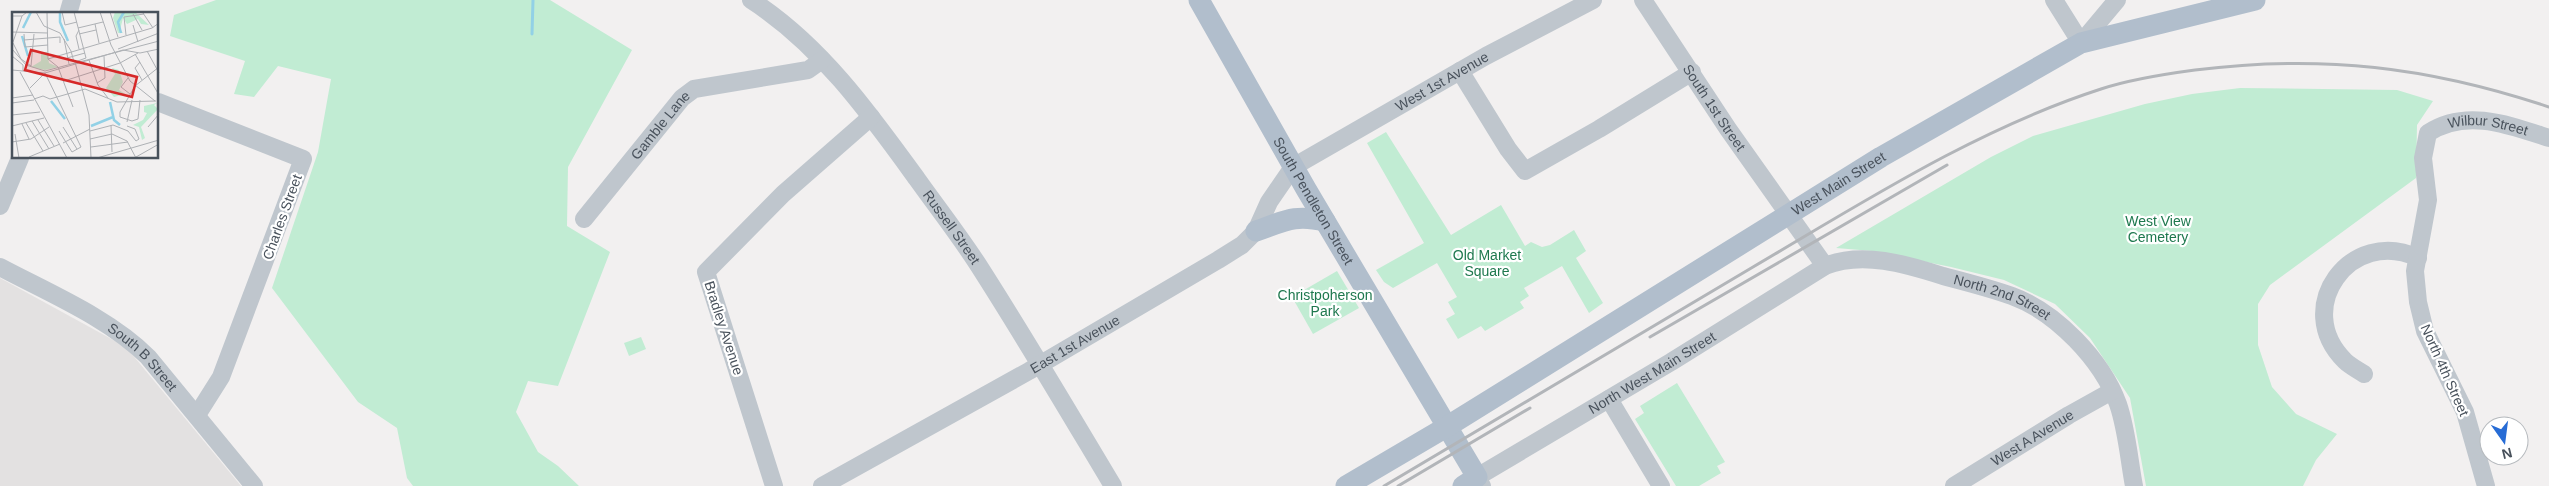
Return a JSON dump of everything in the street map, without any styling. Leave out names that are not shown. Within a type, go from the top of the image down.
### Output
[{"type":"main road","name":"South Pendleton Street","points":[[1199,0],[1325,221],[1448,426],[1474,483]]},
{"type":"main road","name":"West Main Street","points":[[1346,486],[1448,426],[1881,156],[2081,43],[2255,0]]},
{"type":"main road","points":[[1256,231],[1297,217],[1305,216],[1325,221]]},
{"type":"street","name":"Russell Street","points":[[751,0],[777,16],[822,60],[870,116],[976,262],[1113,486]]},
{"type":"street","name":"West 1st Avenue","points":[[1293,166],[1460,71],[1593,0]]},
{"type":"street","name":"South 1st Street","points":[[1643,0],[1728,129],[1788,214]]},
{"type":"street","points":[[2054,0],[2081,43],[2117,0]]},
{"type":"street","name":"Gamble Lane","points":[[584,220],[682,98],[694,89],[808,70],[822,60]]},
{"type":"street","points":[[1460,71],[1508,149],[1525,171],[1599,129],[1692,72]]},
{"type":"street","name":"Charles Street","points":[[159,102],[303,159],[221,377],[197,416]]},
{"type":"street","name":"Bradley Avenue","points":[[774,486],[706,272],[782,194],[870,116]]},
{"type":"street","name":"Wilbur Street","points":[[2428,134],[2443,124],[2469,119],[2511,126],[2549,138]]},
{"type":"street","name":"North 4th Street","points":[[2428,134],[2424,158],[2428,200],[2415,271],[2425,331],[2464,412],[2486,486]]},
{"type":"street","points":[[0,206],[20,159]]},
{"type":"street","name":"East 1st Avenue","points":[[822,486],[1039,364],[1242,245],[1256,231],[1269,202],[1293,166]]},
{"type":"street","points":[[1788,214],[1825,266]]},
{"type":"street","points":[[2364,374],[2345,361],[2334,347],[2327,330],[2324,312],[2325,297],[2335,278],[2348,265],[2366,255],[2384,249],[2404,252],[2418,258]]},
{"type":"street","name":"North 2nd Street","points":[[1825,266],[1840,260],[1862,259],[1919,268],[2013,296],[2041,312],[2069,332],[2108,381],[2118,406],[2134,486]]},
{"type":"street","name":"North West Main Street","points":[[1474,483],[1825,266]]},
{"type":"street","name":"South B Street","points":[[0,268],[128,337],[148,357],[254,486]]},
{"type":"street","name":"West A Avenue","points":[[1954,486],[2069,415],[2112,391]]},
{"type":"street","points":[[1609,399],[1661,486]]},
{"type":"shaded area","points":[[0,278],[126,347],[241,486],[0,486]]},
{"type":"green space","points":[[216,0],[550,0],[632,50],[568,167],[567,226],[610,252],[558,386],[528,381],[516,412],[538,452],[558,466],[579,486],[413,486],[407,478],[397,428],[358,402],[272,288],[318,152],[331,79],[278,66],[254,97],[234,94],[245,61],[170,36],[174,15]]},
{"type":"green space","name":"West View Cemetery","points":[[2240,88],[2397,90],[2433,101],[2417,125],[2416,178],[2270,285],[2258,304],[2258,345],[2272,387],[2296,414],[2337,434],[2316,460],[2303,486],[2146,486],[2130,398],[2090,338],[2055,304],[2004,280],[1872,251],[1836,248],[1991,157],[2033,136],[2145,104],[2192,94]]},
{"type":"green space","name":"Old Market Square","points":[[1386,132],[1451,235],[1501,205],[1525,246],[1531,242],[1542,247],[1550,245],[1574,230],[1586,251],[1576,258],[1603,303],[1589,313],[1562,266],[1524,288],[1529,296],[1520,302],[1524,308],[1485,331],[1481,326],[1458,339],[1446,319],[1455,314],[1448,302],[1457,297],[1437,263],[1393,288],[1384,282],[1376,270],[1424,243],[1367,143]]},
{"type":"green space","name":"Christpoherson Park","points":[[1337,271],[1359,308],[1313,334],[1292,297]]},
{"type":"green space","points":[[641,337],[646,349],[629,356],[624,343]]},
{"type":"green space","points":[[1677,383],[1725,462],[1717,466],[1721,473],[1699,486],[1676,486],[1635,419],[1644,413],[1640,406]]},
{"type":"waterway","points":[[532,34],[533,0]]},
{"type":"railway","points":[[1384,486],[1922,168],[2010,124],[2055,105],[2112,85],[2160,75],[2242,65],[2331,64],[2418,73],[2505,93],[2549,107]]},
{"type":"railway","points":[[1650,337],[1947,165]]},
{"type":"railway","points":[[1398,486],[1530,408]]}]
